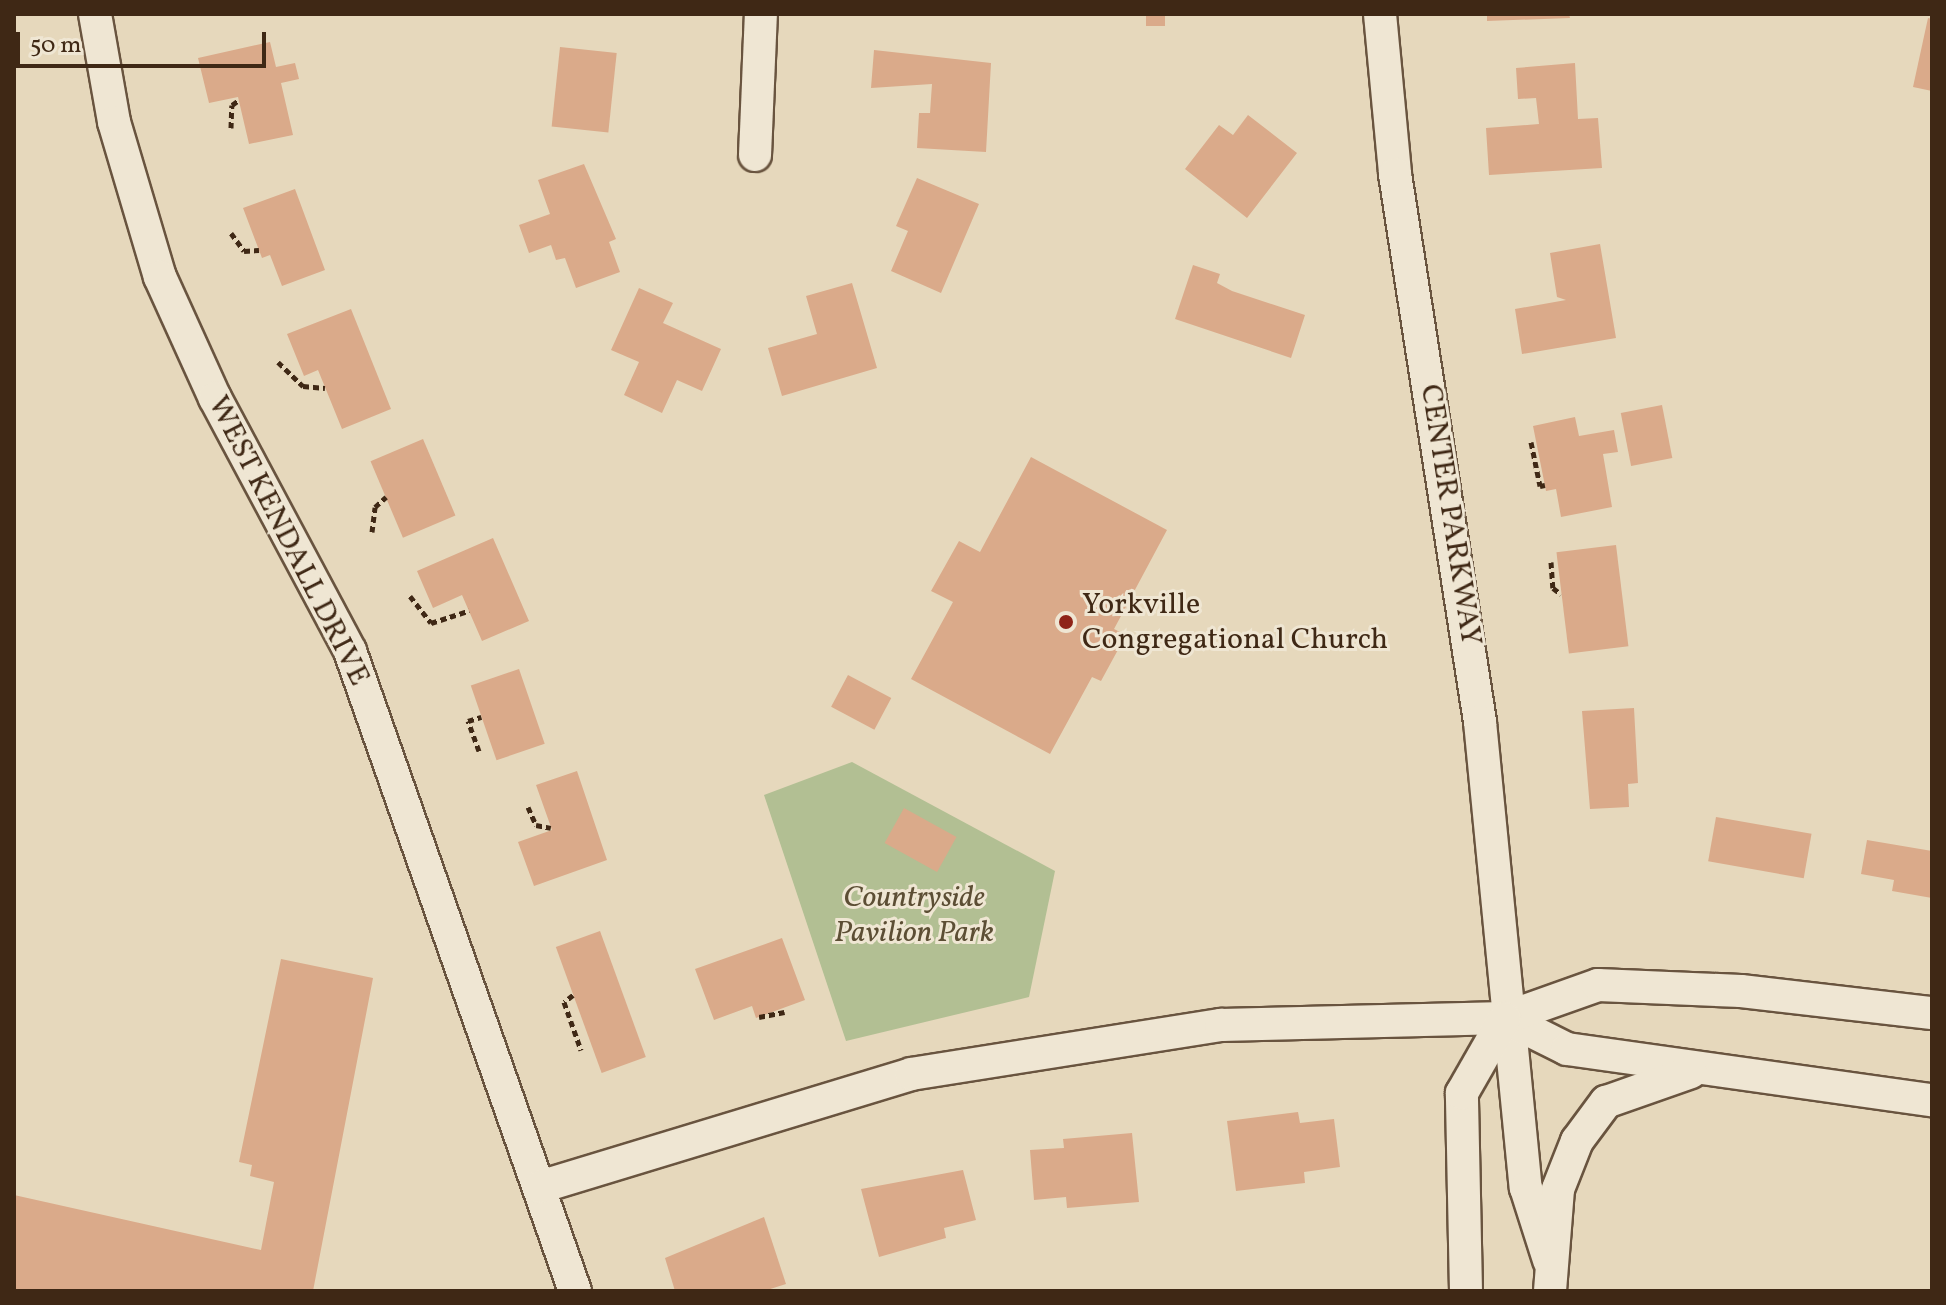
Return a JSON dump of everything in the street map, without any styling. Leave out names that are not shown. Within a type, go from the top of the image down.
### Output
[{"type":"street","name":"WEST KENDALL DRIVE","points":[[95,14],[114,122],[160,277],[215,398],[350,651],[575,1291]]},
{"type":"street","points":[[755,155],[761,14]]},
{"type":"street","name":"CENTER PARKWAY","points":[[1380,14],[1395,174],[1480,722],[1505,1018],[1525,1132],[1526,1188],[1549,1276]]},
{"type":"street","points":[[540,1187],[911,1074],[1017,1053],[1221,1025],[1505,1018],[1598,985],[1741,991],[1932,1013]]},
{"type":"street","points":[[1505,1018],[1567,1049],[1932,1100]]},
{"type":"street","points":[[1466,1291],[1462,1093],[1505,1018]]},
{"type":"street","name":"CENTER PARKWAY","points":[[1549,1276],[1558,1189],[1577,1141],[1606,1102],[1709,1067]]},
{"type":"path","points":[[231,128],[232,105],[239,100]]},
{"type":"path","points":[[231,233],[244,251],[259,250]]},
{"type":"path","points":[[278,362],[303,386],[325,388]]},
{"type":"path","points":[[1531,442],[1540,486],[1545,485]]},
{"type":"path","points":[[372,532],[375,507],[386,497]]},
{"type":"path","points":[[1551,562],[1553,588],[1561,594]]},
{"type":"path","points":[[410,596],[431,623],[469,611]]},
{"type":"path","points":[[479,751],[468,721],[481,717]]},
{"type":"path","points":[[528,807],[536,825],[551,828]]},
{"type":"path","points":[[573,995],[564,1002],[581,1050]]},
{"type":"path","points":[[759,1017],[785,1012]]},
{"type":"green space","name":"Countryside Pavilion Park","points":[[852,762],[1055,871],[1029,997],[846,1041],[764,795]]},
{"type":"building","points":[[1146,14],[1165,14],[1165,26],[1146,26]]},
{"type":"building","points":[[1487,14],[1569,14],[1570,18],[1487,21]]},
{"type":"building","points":[[1928,18],[1932,19],[1932,91],[1913,87]]},
{"type":"building","points":[[270,42],[276,67],[295,63],[299,79],[281,83],[293,135],[249,144],[238,97],[209,103],[198,58]]},
{"type":"building","points":[[560,47],[617,53],[608,133],[552,127]]},
{"type":"building","points":[[874,50],[991,63],[986,152],[917,148],[919,113],[930,113],[932,84],[871,88]]},
{"type":"building","points":[[1575,63],[1578,119],[1598,118],[1602,168],[1489,175],[1486,128],[1539,124],[1536,98],[1518,99],[1516,68]]},
{"type":"building","points":[[1248,115],[1297,153],[1247,218],[1185,169],[1219,125],[1233,135]]},
{"type":"building","points":[[584,164],[616,239],[609,242],[620,272],[576,288],[565,258],[556,260],[551,245],[529,253],[519,225],[550,214],[538,180]]},
{"type":"building","points":[[917,178],[979,204],[941,293],[891,271],[908,231],[896,226]]},
{"type":"building","points":[[295,189],[325,270],[282,286],[270,255],[262,258],[243,208]]},
{"type":"building","points":[[1600,244],[1616,338],[1522,354],[1515,309],[1566,300],[1557,297],[1550,253]]},
{"type":"building","points":[[1193,265],[1220,274],[1217,283],[1232,291],[1305,315],[1291,358],[1175,319]]},
{"type":"building","points":[[852,283],[877,368],[782,396],[768,348],[817,334],[806,296]]},
{"type":"building","points":[[639,288],[673,303],[663,323],[721,349],[702,391],[677,380],[662,413],[624,395],[639,362],[611,350]]},
{"type":"building","points":[[351,309],[391,409],[342,429],[318,370],[304,376],[287,334]]},
{"type":"building","points":[[1662,405],[1672,458],[1631,466],[1621,413]]},
{"type":"building","points":[[1575,417],[1579,436],[1614,430],[1618,452],[1603,454],[1612,507],[1561,517],[1556,489],[1546,491],[1533,426]]},
{"type":"building","points":[[423,439],[455,515],[403,538],[371,461]]},
{"type":"building","points":[[1031,457],[1167,530],[1114,629],[1126,635],[1101,681],[1092,677],[1050,754],[911,679],[953,602],[931,591],[959,541],[980,552]]},
{"type":"building","points":[[493,538],[529,621],[482,641],[462,595],[433,608],[417,571]]},
{"type":"building","points":[[1616,545],[1628,646],[1569,654],[1556,552]]},
{"type":"building","points":[[519,669],[545,744],[496,760],[471,686]]},
{"type":"building","points":[[848,675],[891,698],[874,730],[831,707]]},
{"type":"building","points":[[1634,708],[1638,783],[1628,784],[1629,807],[1590,809],[1582,711]]},
{"type":"building","points":[[577,771],[607,860],[534,886],[518,842],[552,830],[536,785]]},
{"type":"building","points":[[904,808],[956,837],[937,872],[885,843]]},
{"type":"building","points":[[1716,817],[1812,834],[1804,878],[1708,861]]},
{"type":"building","points":[[1867,840],[1932,851],[1932,898],[1892,891],[1894,880],[1861,874]]},
{"type":"building","points":[[600,931],[646,1057],[602,1073],[556,947]]},
{"type":"building","points":[[782,938],[805,1000],[756,1018],[752,1006],[714,1020],[695,969]]},
{"type":"building","points":[[281,959],[373,978],[313,1291],[14,1291],[14,1195],[261,1250],[274,1182],[250,1176],[252,1165],[239,1162]]},
{"type":"building","points":[[1298,1112],[1300,1123],[1334,1119],[1340,1167],[1304,1172],[1305,1183],[1236,1191],[1227,1121]]},
{"type":"building","points":[[1132,1133],[1139,1202],[1067,1208],[1066,1197],[1034,1200],[1030,1150],[1064,1148],[1063,1139]]},
{"type":"building","points":[[963,1170],[976,1220],[944,1228],[946,1238],[879,1257],[861,1189]]},
{"type":"building","points":[[764,1217],[786,1284],[764,1291],[675,1291],[665,1258]]},
{"type":"place","name":"Yorkville Congregational Church","points":[[1066,622]]}]
